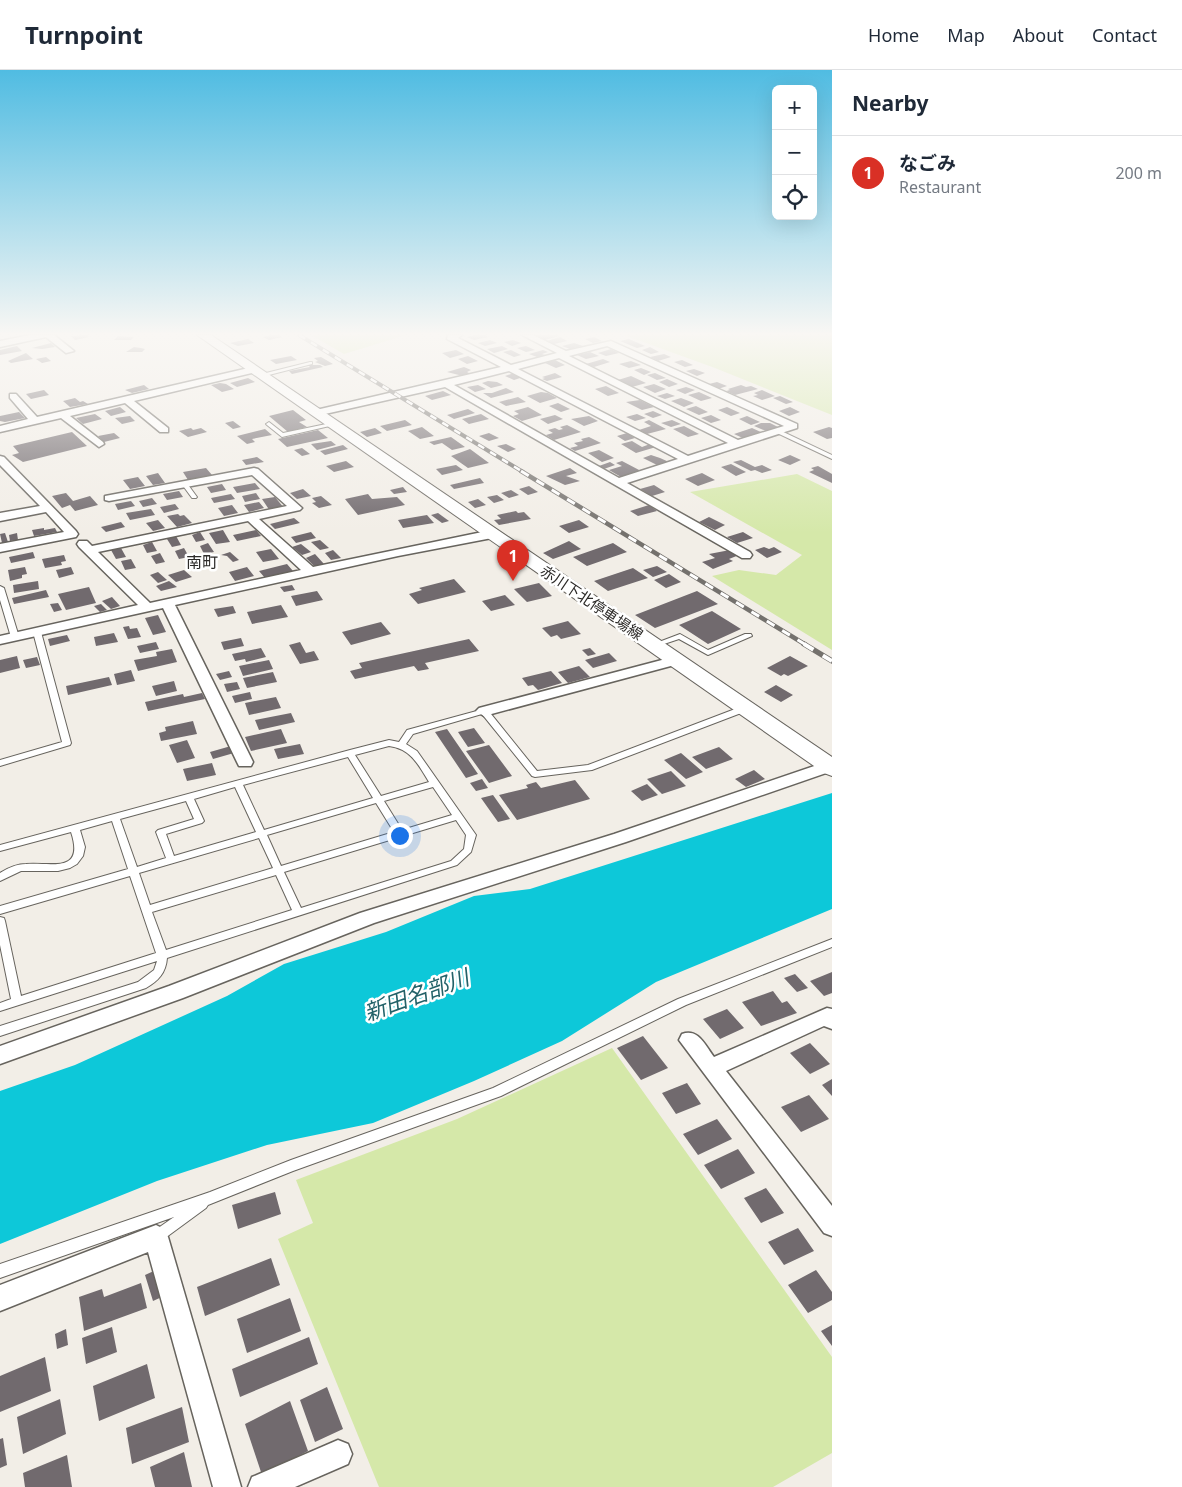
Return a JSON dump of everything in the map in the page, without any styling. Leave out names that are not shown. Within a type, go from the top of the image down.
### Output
[{"type":"main road","name":"赤川下北停車場線","points":[[299,401],[831,767]]},
{"type":"street","points":[[18,401],[35,421]]},
{"type":"street","points":[[0,429],[121,401]]},
{"type":"street","points":[[127,401],[164,430]]},
{"type":"street","points":[[316,413],[369,401]]},
{"type":"street","points":[[476,401],[746,555]]},
{"type":"street","points":[[574,401],[688,460]]},
{"type":"street","points":[[654,401],[737,444]]},
{"type":"street","points":[[618,482],[793,426],[739,401]]},
{"type":"street","points":[[62,414],[99,444]]},
{"type":"street","points":[[0,459],[72,534],[147,607]]},
{"type":"street","points":[[90,550],[296,508],[254,471],[109,498]]},
{"type":"street","points":[[0,517],[49,508]]},
{"type":"street","points":[[250,517],[311,572]]},
{"type":"street","points":[[0,548],[72,534]]},
{"type":"street","points":[[0,640],[492,534]]},
{"type":"street","points":[[167,603],[245,762]]},
{"type":"street","points":[[484,711],[677,660]]},
{"type":"street","points":[[0,1054],[176,992],[367,918],[620,838],[831,767]]},
{"type":"street","points":[[711,1068],[827,1016],[832,1021]]},
{"type":"street","points":[[689,1040],[832,1225]]},
{"type":"street","points":[[0,1298],[156,1237],[227,1487]]},
{"type":"street","points":[[262,1487],[338,1454]]},
{"type":"lane","points":[[269,424],[282,435],[331,424]]},
{"type":"lane","points":[[777,431],[832,457]]},
{"type":"lane","points":[[184,484],[194,497]]},
{"type":"lane","points":[[0,588],[15,636]]},
{"type":"lane","points":[[0,763],[67,743],[37,632]]},
{"type":"lane","points":[[655,645],[680,636],[708,653],[748,636]]},
{"type":"lane","points":[[401,745],[410,732],[484,711],[535,774],[589,768],[746,708]]},
{"type":"lane","points":[[0,848],[389,743],[401,745],[414,753],[471,834],[471,844],[462,856],[454,862],[0,1007]]},
{"type":"lane","points":[[350,753],[399,834]]},
{"type":"lane","points":[[0,910],[435,783]]},
{"type":"lane","points":[[238,784],[298,912]]},
{"type":"lane","points":[[170,860],[161,832],[199,822],[189,797]]},
{"type":"lane","points":[[147,910],[458,816]]},
{"type":"lane","points":[[0,1031],[142,984],[158,973],[163,964],[162,955],[115,817]]},
{"type":"lane","points":[[0,878],[13,870],[24,867],[48,869],[61,867],[71,862],[78,855],[80,847],[75,828]]},
{"type":"lane","points":[[0,921],[17,1001]]},
{"type":"lane","points":[[0,1271],[210,1198],[291,1166],[497,1092],[682,1002],[832,943]]},
{"type":"lane","points":[[156,1237],[210,1198]]},
{"type":"green space","points":[[797,401],[832,401],[832,415]]},
{"type":"green space","points":[[797,474],[832,491],[832,650],[712,576],[739,570],[776,575],[802,555],[690,492]]},
{"type":"green space","points":[[612,1048],[832,1357],[832,1453],[773,1487],[379,1487],[278,1239],[313,1223],[296,1180],[457,1119]]},
{"type":"water","name":"新田名部川","points":[[832,793],[832,909],[656,982],[562,1041],[474,1081],[373,1123],[267,1145],[157,1181],[0,1244],[0,1091],[75,1065],[227,996],[284,964],[386,932],[474,896],[530,889]]},
{"type":"building","points":[[63,401],[83,401],[88,404],[70,407]]},
{"type":"building","points":[[525,401],[526,402],[506,406],[499,402]]},
{"type":"building","points":[[642,401],[654,407],[642,410],[626,402]]},
{"type":"building","points":[[671,401],[694,403],[684,407]]},
{"type":"building","points":[[780,401],[793,402],[786,404]]},
{"type":"building","points":[[558,403],[570,409],[561,412],[549,406]]},
{"type":"building","points":[[696,406],[708,412],[699,415],[686,409]]},
{"type":"building","points":[[120,407],[126,412],[111,416],[105,411]]},
{"type":"building","points":[[528,407],[542,415],[522,421],[513,416],[519,414],[514,411]]},
{"type":"building","points":[[727,407],[740,413],[731,416],[718,410]]},
{"type":"building","points":[[790,407],[800,412],[789,416],[779,411]]},
{"type":"building","points":[[468,409],[475,413],[454,419],[447,415]]},
{"type":"building","points":[[293,410],[306,420],[299,422],[307,427],[288,432],[269,416]]},
{"type":"building","points":[[653,411],[662,415],[653,418],[644,414]]},
{"type":"building","points":[[19,412],[25,418],[5,422],[0,421],[0,416]]},
{"type":"building","points":[[95,414],[102,419],[83,424],[76,418]]},
{"type":"building","points":[[481,414],[489,419],[469,424],[462,419]]},
{"type":"building","points":[[637,414],[646,418],[635,421],[626,417]]},
{"type":"building","points":[[555,415],[563,419],[548,424],[540,419]]},
{"type":"building","points":[[711,415],[721,420],[711,423],[701,418]]},
{"type":"building","points":[[130,416],[135,421],[122,424],[115,418]]},
{"type":"building","points":[[589,416],[598,421],[584,426],[571,419]]},
{"type":"building","points":[[747,416],[760,422],[751,425],[739,419]]},
{"type":"building","points":[[405,420],[412,425],[387,431],[380,426]]},
{"type":"building","points":[[649,420],[666,429],[647,434],[639,430],[651,426],[644,422]]},
{"type":"building","points":[[672,420],[681,424],[671,427],[661,423]]},
{"type":"building","points":[[233,421],[241,427],[233,429],[225,423]]},
{"type":"building","points":[[761,423],[770,423],[778,427],[766,431],[754,426]]},
{"type":"building","points":[[567,425],[581,432],[554,440],[546,435],[553,433],[548,430],[555,428],[563,429],[560,427]]},
{"type":"building","points":[[684,426],[699,434],[688,437],[673,429]]},
{"type":"building","points":[[422,427],[434,436],[420,439],[408,431]]},
{"type":"building","points":[[829,427],[832,428],[832,438],[827,439],[813,432]]},
{"type":"building","points":[[191,428],[193,430],[201,428],[207,432],[188,437],[179,431]]},
{"type":"building","points":[[375,428],[382,433],[367,437],[360,432]]},
{"type":"building","points":[[752,428],[763,433],[745,439],[734,434]]},
{"type":"building","points":[[265,429],[272,435],[252,439],[255,442],[247,444],[237,436]]},
{"type":"building","points":[[318,430],[328,438],[287,447],[278,439]]},
{"type":"building","points":[[72,432],[87,446],[23,462],[12,455],[19,453],[13,446]]},
{"type":"building","points":[[114,433],[120,438],[104,442],[98,436]]},
{"type":"building","points":[[489,433],[499,438],[489,441],[479,436]]},
{"type":"building","points":[[627,433],[635,438],[625,441],[617,436]]},
{"type":"building","points":[[451,437],[465,447],[452,450],[442,443],[434,445],[429,442]]},
{"type":"building","points":[[589,437],[601,443],[575,451],[570,448],[578,446],[574,443]]},
{"type":"building","points":[[331,441],[336,445],[317,450],[311,444]]},
{"type":"building","points":[[632,441],[642,447],[650,444],[656,447],[636,453],[621,444]]},
{"type":"building","points":[[506,444],[516,449],[508,452],[497,446]]},
{"type":"building","points":[[343,445],[348,449],[325,455],[320,451]]},
{"type":"building","points":[[302,448],[310,454],[302,456],[294,450]]},
{"type":"building","points":[[470,449],[489,463],[468,468],[451,456]]},
{"type":"building","points":[[599,450],[614,458],[602,462],[588,453]]},
{"type":"building","points":[[651,455],[669,462],[659,466],[643,458]]},
{"type":"building","points":[[790,455],[801,460],[790,465],[778,460]]},
{"type":"building","points":[[257,457],[264,462],[246,465],[242,460]]},
{"type":"building","points":[[741,460],[755,467],[762,465],[772,470],[762,473],[755,470],[751,471],[733,462]]},
{"type":"building","points":[[346,461],[354,467],[334,472],[326,466]]},
{"type":"building","points":[[622,461],[641,471],[621,477],[609,470],[622,466],[616,463]]},
{"type":"building","points":[[610,462],[615,465],[604,469],[599,466]]},
{"type":"building","points":[[731,464],[746,472],[736,476],[721,467]]},
{"type":"building","points":[[456,465],[463,470],[442,475],[436,469]]},
{"type":"building","points":[[818,466],[832,474],[832,483],[809,472],[814,470],[811,468]]},
{"type":"building","points":[[206,468],[212,475],[188,480],[183,472]]},
{"type":"building","points":[[570,468],[577,473],[566,476],[580,481],[565,485],[546,476]]},
{"type":"building","points":[[158,473],[165,483],[153,485],[146,476]]},
{"type":"building","points":[[702,473],[715,480],[698,486],[685,479]]},
{"type":"building","points":[[138,477],[145,486],[130,489],[123,480]]},
{"type":"building","points":[[480,478],[484,483],[454,489],[450,485]]},
{"type":"building","points":[[255,483],[260,489],[237,493],[233,487]]},
{"type":"building","points":[[222,484],[226,490],[211,493],[207,487]]},
{"type":"building","points":[[654,485],[665,492],[652,496],[640,489]]},
{"type":"building","points":[[529,486],[538,492],[528,495],[519,489]]},
{"type":"building","points":[[403,487],[407,492],[394,494],[390,490]]},
{"type":"building","points":[[303,489],[311,496],[297,499],[290,493]]},
{"type":"building","points":[[511,490],[519,495],[509,498],[501,493]]},
{"type":"building","points":[[179,491],[183,497],[167,500],[163,494]]},
{"type":"building","points":[[66,493],[73,501],[90,496],[98,505],[75,511],[70,505],[62,508],[52,496]]},
{"type":"building","points":[[256,493],[260,499],[245,502],[242,496]]},
{"type":"building","points":[[231,494],[235,499],[214,503],[211,498]]},
{"type":"building","points":[[368,494],[372,499],[397,497],[405,505],[358,515],[345,499]]},
{"type":"building","points":[[497,495],[504,500],[494,503],[487,497]]},
{"type":"building","points":[[321,496],[332,505],[319,508],[312,503],[316,502],[312,498]]},
{"type":"building","points":[[275,497],[284,508],[270,511],[262,499]]},
{"type":"building","points":[[152,498],[157,504],[143,507],[139,501]]},
{"type":"building","points":[[478,499],[486,505],[475,508],[468,502]]},
{"type":"building","points":[[131,501],[135,506],[118,510],[115,504]]},
{"type":"building","points":[[259,502],[264,508],[249,512],[244,505]]},
{"type":"building","points":[[175,504],[179,509],[164,513],[160,507]]},
{"type":"building","points":[[232,505],[238,513],[224,516],[218,508]]},
{"type":"building","points":[[649,505],[657,511],[638,516],[630,511]]},
{"type":"building","points":[[151,509],[155,515],[130,520],[126,513]]},
{"type":"building","points":[[516,511],[518,513],[524,512],[531,519],[499,525],[494,520],[501,519],[497,515]]},
{"type":"building","points":[[438,513],[449,521],[442,523],[431,515]]},
{"type":"building","points":[[178,514],[180,516],[184,515],[192,523],[177,527],[167,516]]},
{"type":"building","points":[[427,515],[434,523],[403,528],[398,520]]},
{"type":"building","points":[[709,517],[725,525],[715,530],[699,522]]},
{"type":"building","points":[[294,518],[300,523],[275,529],[270,524]]},
{"type":"building","points":[[158,520],[165,528],[153,531],[146,523]]},
{"type":"building","points":[[579,520],[589,527],[569,533],[559,526]]},
{"type":"building","points":[[121,522],[125,527],[106,532],[101,527]]},
{"type":"building","points":[[44,528],[44,530],[55,528],[57,532],[34,536],[32,530]]},
{"type":"building","points":[[223,530],[230,542],[216,544],[209,533]]},
{"type":"building","points":[[256,530],[261,536],[237,541],[233,535]]},
{"type":"building","points":[[200,532],[205,540],[196,542],[192,535]]},
{"type":"building","points":[[311,532],[316,538],[296,543],[291,537]]},
{"type":"building","points":[[743,532],[753,538],[737,543],[727,537]]},
{"type":"building","points":[[5,533],[8,542],[2,543],[0,534]]},
{"type":"building","points":[[17,533],[18,540],[10,541],[9,535]]},
{"type":"building","points":[[176,536],[181,545],[172,547],[167,539]]},
{"type":"building","points":[[320,540],[329,548],[320,550],[311,542]]},
{"type":"building","points":[[569,541],[581,549],[553,559],[543,553]]},
{"type":"building","points":[[152,542],[157,551],[147,553],[143,545]]},
{"type":"building","points":[[208,543],[214,552],[204,554],[200,546]]},
{"type":"building","points":[[613,543],[627,552],[587,566],[573,557]]},
{"type":"building","points":[[301,544],[311,552],[302,555],[292,547]]},
{"type":"building","points":[[764,547],[769,549],[774,547],[782,552],[767,558],[755,550]]},
{"type":"building","points":[[121,548],[126,557],[116,559],[111,550]]},
{"type":"building","points":[[184,548],[189,557],[179,559],[175,551]]},
{"type":"building","points":[[271,549],[279,559],[263,562],[256,552]]},
{"type":"building","points":[[333,550],[341,558],[331,560],[325,553]]},
{"type":"building","points":[[730,550],[739,555],[729,559],[733,561],[713,569],[702,562],[715,558],[709,554]]},
{"type":"building","points":[[33,552],[35,558],[11,563],[9,557]]},
{"type":"building","points":[[230,552],[239,560],[233,562],[227,556],[221,555]]},
{"type":"building","points":[[160,553],[165,562],[156,564],[151,556]]},
{"type":"building","points":[[315,554],[324,564],[314,566],[306,558]]},
{"type":"building","points":[[64,555],[66,561],[61,562],[62,565],[45,568],[42,559]]},
{"type":"building","points":[[131,559],[136,568],[125,570],[121,561]]},
{"type":"building","points":[[287,564],[293,571],[265,578],[259,571]]},
{"type":"building","points":[[657,566],[667,572],[653,577],[643,570]]},
{"type":"building","points":[[25,567],[27,574],[22,575],[22,578],[10,581],[8,570]]},
{"type":"building","points":[[71,567],[74,574],[59,578],[56,570]]},
{"type":"building","points":[[247,567],[254,576],[235,581],[229,572]]},
{"type":"building","points":[[633,568],[648,578],[608,591],[594,581]]},
{"type":"building","points":[[184,570],[192,577],[176,582],[168,575]]},
{"type":"building","points":[[158,572],[167,580],[158,583],[150,575]]},
{"type":"building","points":[[669,574],[681,582],[666,588],[654,580]]},
{"type":"building","points":[[454,579],[466,592],[418,604],[409,594],[422,590],[419,588]]},
{"type":"building","points":[[38,581],[39,589],[14,593],[13,585]]},
{"type":"building","points":[[169,581],[177,587],[161,591],[156,586]]},
{"type":"building","points":[[539,583],[552,596],[527,602],[514,589]]},
{"type":"building","points":[[292,585],[295,590],[284,592],[280,587]]},
{"type":"building","points":[[89,587],[96,603],[66,610],[58,594]]},
{"type":"building","points":[[46,590],[49,597],[14,604],[12,598]]},
{"type":"building","points":[[317,591],[323,600],[296,606],[291,596]]},
{"type":"building","points":[[697,591],[718,604],[655,628],[635,615]]},
{"type":"building","points":[[505,595],[515,605],[491,611],[482,601]]},
{"type":"building","points":[[112,597],[120,606],[111,609],[102,601]]},
{"type":"building","points":[[58,603],[62,610],[54,612],[50,604]]},
{"type":"building","points":[[101,604],[107,610],[100,612],[94,606]]},
{"type":"building","points":[[281,605],[288,617],[252,624],[247,612]]},
{"type":"building","points":[[233,606],[236,613],[218,617],[214,609]]},
{"type":"building","points":[[712,611],[741,629],[708,644],[679,625]]},
{"type":"building","points":[[158,615],[166,632],[153,635],[145,618]]},
{"type":"building","points":[[568,621],[581,634],[561,639],[557,635],[551,637],[542,628]]},
{"type":"building","points":[[381,622],[391,634],[351,645],[342,632]]},
{"type":"building","points":[[129,626],[130,629],[137,628],[141,637],[128,639],[123,627]]},
{"type":"building","points":[[114,633],[118,642],[96,646],[94,637]]},
{"type":"building","points":[[67,635],[70,641],[50,646],[48,639]]},
{"type":"building","points":[[241,638],[244,646],[224,650],[221,642]]},
{"type":"building","points":[[469,639],[479,651],[425,663],[429,669],[418,671],[414,666],[355,679],[350,671],[362,668],[359,663]]},
{"type":"building","points":[[156,642],[159,649],[140,653],[137,646]]},
{"type":"building","points":[[300,642],[306,653],[314,651],[319,660],[300,664],[289,645]]},
{"type":"building","points":[[261,648],[266,657],[246,662],[245,659],[235,661],[232,654]]},
{"type":"building","points":[[590,648],[596,654],[588,656],[582,650]]},
{"type":"building","points":[[172,649],[177,662],[138,671],[134,660],[157,656],[156,652]]},
{"type":"building","points":[[609,653],[617,661],[593,668],[585,660]]},
{"type":"building","points":[[17,656],[20,668],[0,673],[0,660]]},
{"type":"building","points":[[790,656],[808,666],[788,676],[784,674],[781,676],[767,668]]},
{"type":"building","points":[[37,657],[40,665],[26,668],[23,660]]},
{"type":"building","points":[[269,660],[273,669],[243,676],[239,666]]},
{"type":"building","points":[[579,666],[590,677],[568,683],[558,672]]},
{"type":"building","points":[[131,670],[135,681],[117,685],[114,674]]},
{"type":"building","points":[[229,671],[232,677],[220,680],[216,674]]},
{"type":"building","points":[[551,671],[562,683],[538,690],[533,685],[528,686],[522,678]]},
{"type":"building","points":[[273,672],[277,682],[247,688],[243,678]]},
{"type":"building","points":[[109,677],[112,685],[68,695],[66,686]]},
{"type":"building","points":[[174,681],[177,691],[156,696],[152,686]]},
{"type":"building","points":[[237,682],[240,689],[227,692],[224,684]]},
{"type":"building","points":[[776,685],[793,695],[781,702],[764,692]]},
{"type":"building","points":[[250,692],[252,699],[235,703],[232,696]]},
{"type":"building","points":[[202,693],[205,699],[148,711],[145,702],[183,694],[184,697]]},
{"type":"building","points":[[276,697],[281,708],[249,715],[245,703]]},
{"type":"building","points":[[291,713],[295,722],[259,730],[255,720]]},
{"type":"building","points":[[193,721],[197,734],[161,741],[159,733],[166,731],[165,727]]},
{"type":"building","points":[[474,728],[485,743],[468,747],[458,732]]},
{"type":"building","points":[[281,729],[287,743],[251,751],[245,737]]},
{"type":"building","points":[[447,729],[478,774],[466,778],[435,732]]},
{"type":"building","points":[[187,740],[195,758],[177,763],[169,745]]},
{"type":"building","points":[[300,744],[304,754],[278,759],[274,749]]},
{"type":"building","points":[[489,745],[512,776],[489,783],[466,751]]},
{"type":"building","points":[[231,746],[234,753],[213,759],[210,752]]},
{"type":"building","points":[[719,747],[733,759],[706,769],[692,757]]},
{"type":"building","points":[[681,753],[703,772],[686,779],[664,760]]},
{"type":"building","points":[[212,763],[216,775],[187,781],[183,769]]},
{"type":"building","points":[[754,770],[765,779],[746,787],[735,779]]},
{"type":"building","points":[[671,771],[686,786],[662,794],[647,779]]},
{"type":"building","points":[[482,779],[488,788],[476,791],[470,783]]},
{"type":"building","points":[[575,780],[590,799],[517,820],[499,795],[528,788],[526,785],[536,782],[541,788]]},
{"type":"building","points":[[647,784],[658,795],[642,801],[631,791]]},
{"type":"building","points":[[493,795],[510,819],[498,822],[481,798]]},
{"type":"building","points":[[832,972],[832,993],[824,996],[810,981]]},
{"type":"building","points":[[795,974],[808,988],[797,992],[784,978]]},
{"type":"building","points":[[773,991],[782,1003],[787,1001],[797,1013],[761,1026],[742,1002]]},
{"type":"building","points":[[727,1009],[744,1028],[720,1039],[703,1019]]},
{"type":"building","points":[[643,1036],[668,1068],[641,1080],[617,1048]]},
{"type":"building","points":[[810,1043],[830,1064],[810,1074],[790,1053]]},
{"type":"building","points":[[832,1079],[832,1096],[822,1085]]},
{"type":"building","points":[[687,1083],[701,1104],[676,1114],[662,1093]]},
{"type":"building","points":[[809,1095],[829,1119],[801,1132],[781,1107]]},
{"type":"building","points":[[717,1119],[732,1139],[698,1155],[683,1134]]},
{"type":"building","points":[[738,1149],[755,1173],[721,1189],[704,1165]]},
{"type":"building","points":[[766,1188],[784,1213],[761,1223],[744,1198]]},
{"type":"building","points":[[275,1192],[281,1214],[238,1229],[232,1205]]},
{"type":"building","points":[[798,1228],[814,1251],[784,1265],[768,1242]]},
{"type":"building","points":[[271,1258],[280,1285],[205,1316],[197,1287]]},
{"type":"building","points":[[156,1270],[164,1296],[153,1301],[145,1275]]},
{"type":"building","points":[[816,1270],[832,1292],[832,1300],[808,1313],[788,1285]]},
{"type":"building","points":[[141,1283],[147,1308],[84,1331],[79,1297],[102,1289],[104,1297]]},
{"type":"building","points":[[290,1298],[301,1331],[247,1353],[237,1319]]},
{"type":"building","points":[[832,1325],[832,1346],[821,1331]]},
{"type":"building","points":[[112,1327],[117,1352],[86,1364],[82,1338]]},
{"type":"building","points":[[66,1329],[68,1345],[57,1349],[55,1334]]},
{"type":"building","points":[[309,1337],[318,1364],[240,1397],[232,1369]]},
{"type":"building","points":[[45,1357],[51,1391],[0,1412],[0,1376]]},
{"type":"building","points":[[147,1364],[155,1398],[99,1421],[93,1386]]},
{"type":"building","points":[[327,1387],[343,1429],[315,1442],[300,1400]]},
{"type":"building","points":[[60,1399],[66,1434],[23,1454],[17,1417]]},
{"type":"building","points":[[290,1401],[308,1451],[262,1475],[245,1424]]},
{"type":"building","points":[[182,1407],[189,1442],[132,1464],[126,1428]]},
{"type":"building","points":[[3,1438],[7,1465],[0,1468],[0,1439]]},
{"type":"building","points":[[184,1452],[192,1487],[155,1487],[150,1467]]},
{"type":"building","points":[[67,1455],[72,1487],[25,1487],[23,1473]]},
{"type":"railway","points":[[407,401],[523,472]]},
{"type":"railway","points":[[521,471],[806,645]]},
{"type":"railway","points":[[804,644],[832,661]]},
{"type":"place","name":"なごみ","points":[[513,581]]},
{"type":"district","name":"南町","points":[[202,562]]}]
